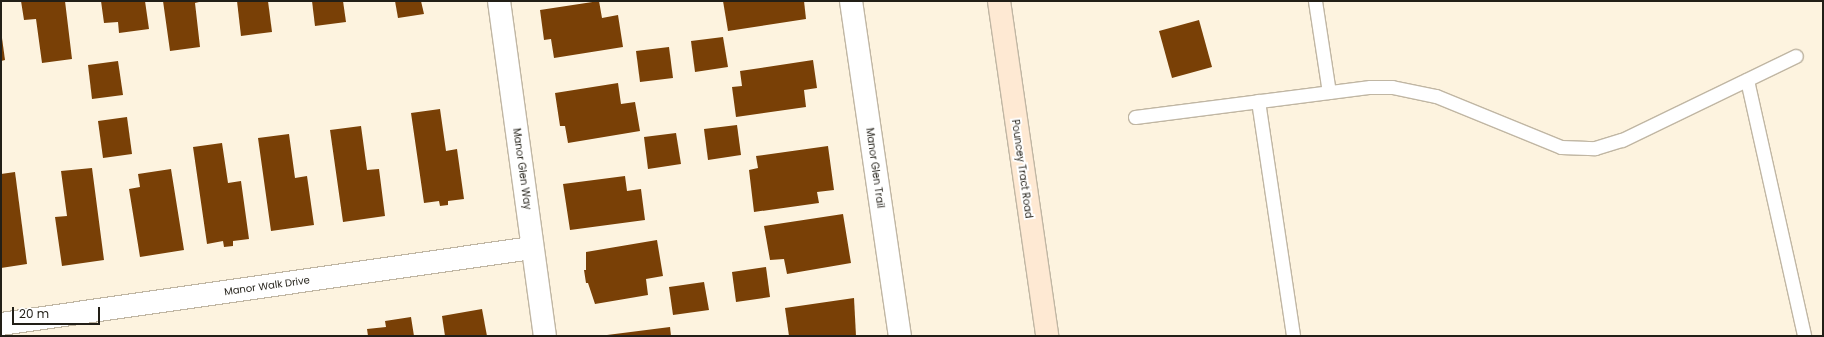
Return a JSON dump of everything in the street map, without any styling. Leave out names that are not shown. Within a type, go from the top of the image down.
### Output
[{"type":"main road","name":"Pouncey Tract Road","points":[[999,1],[1047,336]]},
{"type":"street","name":"Manor Glen Way","points":[[499,1],[545,336]]},
{"type":"street","name":"Manor Glen Trail","points":[[851,1],[900,336]]},
{"type":"street","name":"Manor Walk Drive","points":[[1,324],[532,248]]},
{"type":"lane","points":[[1315,1],[1329,92]]},
{"type":"lane","points":[[1135,117],[1370,87],[1415,90],[1436,96],[1561,147],[1578,148],[1609,145],[1622,140],[1796,56]]},
{"type":"lane","points":[[1747,80],[1804,336]]},
{"type":"lane","points":[[1258,101],[1292,336]]},
{"type":"building","points":[[21,1],[65,1],[72,59],[42,63],[36,19],[24,20]]},
{"type":"building","points":[[101,1],[145,1],[149,29],[119,33],[118,22],[104,23]]},
{"type":"building","points":[[163,1],[203,1],[195,3],[200,47],[170,51]]},
{"type":"building","points":[[237,1],[268,1],[272,32],[241,36]]},
{"type":"building","points":[[312,1],[343,1],[346,22],[315,26]]},
{"type":"building","points":[[395,1],[421,1],[424,14],[398,18]]},
{"type":"building","points":[[599,1],[602,18],[618,15],[623,47],[554,58],[551,39],[544,40],[540,10]]},
{"type":"building","points":[[723,1],[804,1],[806,19],[728,31]]},
{"type":"building","points":[[1199,20],[1212,67],[1172,78],[1159,31]]},
{"type":"building","points":[[723,37],[728,67],[695,72],[691,41]]},
{"type":"building","points":[[2,38],[5,60],[1,61],[1,39]]},
{"type":"building","points":[[669,47],[673,78],[640,82],[636,51]]},
{"type":"building","points":[[813,60],[817,88],[804,90],[806,107],[736,117],[732,87],[742,86],[740,71]]},
{"type":"building","points":[[118,61],[123,95],[92,99],[88,65]]},
{"type":"building","points":[[618,83],[621,104],[635,102],[640,131],[568,143],[565,126],[560,126],[555,93]]},
{"type":"building","points":[[440,109],[446,151],[457,149],[464,199],[448,201],[448,205],[440,206],[439,201],[424,203],[411,113]]},
{"type":"building","points":[[127,117],[132,154],[103,158],[98,121]]},
{"type":"building","points":[[737,125],[741,155],[708,160],[704,129]]},
{"type":"building","points":[[361,126],[367,170],[379,169],[385,216],[343,222],[330,130]]},
{"type":"building","points":[[676,133],[681,164],[648,169],[644,137]]},
{"type":"building","points":[[289,134],[295,178],[307,176],[314,225],[271,231],[258,138]]},
{"type":"building","points":[[222,143],[228,183],[241,181],[249,239],[233,241],[233,246],[224,247],[223,241],[207,244],[193,147]]},
{"type":"building","points":[[828,146],[834,190],[817,192],[819,203],[754,212],[749,170],[758,168],[756,156]]},
{"type":"building","points":[[92,168],[104,260],[62,266],[55,217],[67,216],[61,171]]},
{"type":"building","points":[[171,169],[184,250],[140,257],[129,189],[140,187],[138,174]]},
{"type":"building","points":[[15,172],[27,264],[1,268],[1,174]]},
{"type":"building","points":[[625,176],[627,191],[641,189],[645,220],[570,230],[563,184]]},
{"type":"building","points":[[843,214],[851,263],[787,274],[784,259],[770,260],[764,226]]},
{"type":"building","points":[[657,240],[663,276],[646,279],[648,295],[595,304],[588,283],[586,283],[584,270],[586,270],[586,252]]},
{"type":"building","points":[[766,267],[770,297],[736,302],[732,272]]},
{"type":"building","points":[[704,282],[709,310],[673,315],[669,287]]},
{"type":"building","points":[[854,298],[856,336],[789,336],[785,308]]},
{"type":"building","points":[[482,309],[487,336],[445,336],[442,316]]},
{"type":"building","points":[[411,317],[414,336],[368,336],[367,329],[386,327],[385,321]]},
{"type":"building","points":[[670,327],[671,336],[607,336],[607,335]]}]
